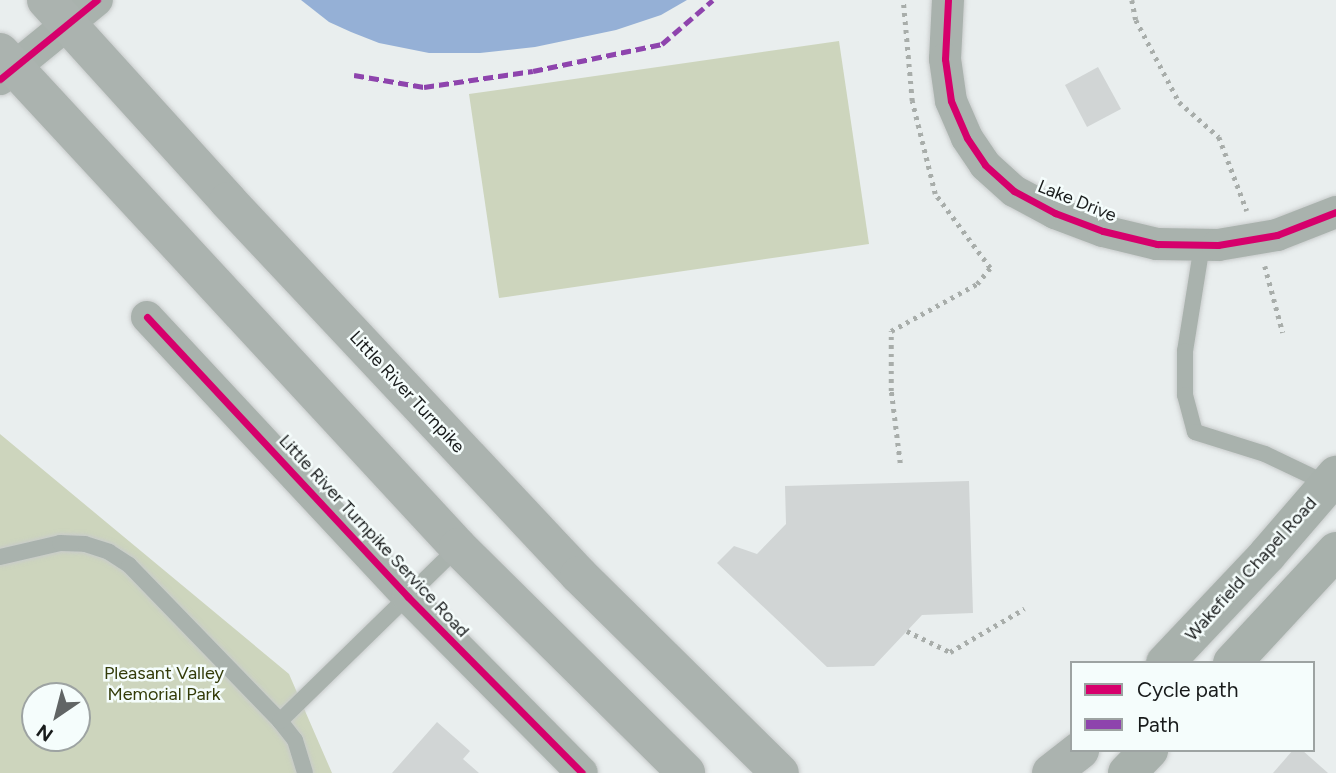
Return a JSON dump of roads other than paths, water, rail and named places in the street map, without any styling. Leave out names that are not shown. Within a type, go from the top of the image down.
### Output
[{"type":"main road","name":"Little River Turnpike","points":[[70,8],[237,211],[579,575],[780,773]]},
{"type":"main road","points":[[5,66],[458,548],[686,773]]},
{"type":"main road","name":"Wakefield Chapel Road","points":[[1167,661],[1333,484]]},
{"type":"main road","points":[[1234,661],[1336,551]]},
{"type":"main road","points":[[1051,773],[1078,752]]},
{"type":"main road","points":[[1061,773],[1079,752]]},
{"type":"main road","points":[[1127,773],[1147,752]]},
{"type":"street","name":"Lake Drive","points":[[948,0],[945,59],[951,101],[967,138],[985,164],[1014,191],[1055,213],[1103,231],[1157,244],[1202,244],[1249,228],[1277,235],[1336,212]]},
{"type":"street","points":[[5,66],[70,8]]},
{"type":"street","name":"Little River Turnpike Service Road","points":[[147,317],[408,597],[582,773]]},
{"type":"lane","points":[[1202,244],[1185,351],[1185,395],[1195,432],[1265,454],[1333,484]]},
{"type":"lane","points":[[0,557],[60,542],[85,544],[109,552],[129,565],[280,721],[295,740],[305,773]]},
{"type":"lane","points":[[280,721],[458,548]]},
{"type":"water","points":[[301,0],[687,0],[661,15],[616,30],[535,47],[480,53],[429,53],[379,43],[351,32],[329,22]]},
{"type":"park label","name":"Pleasant Valley Memorial Park","points":[[164,684]]}]
